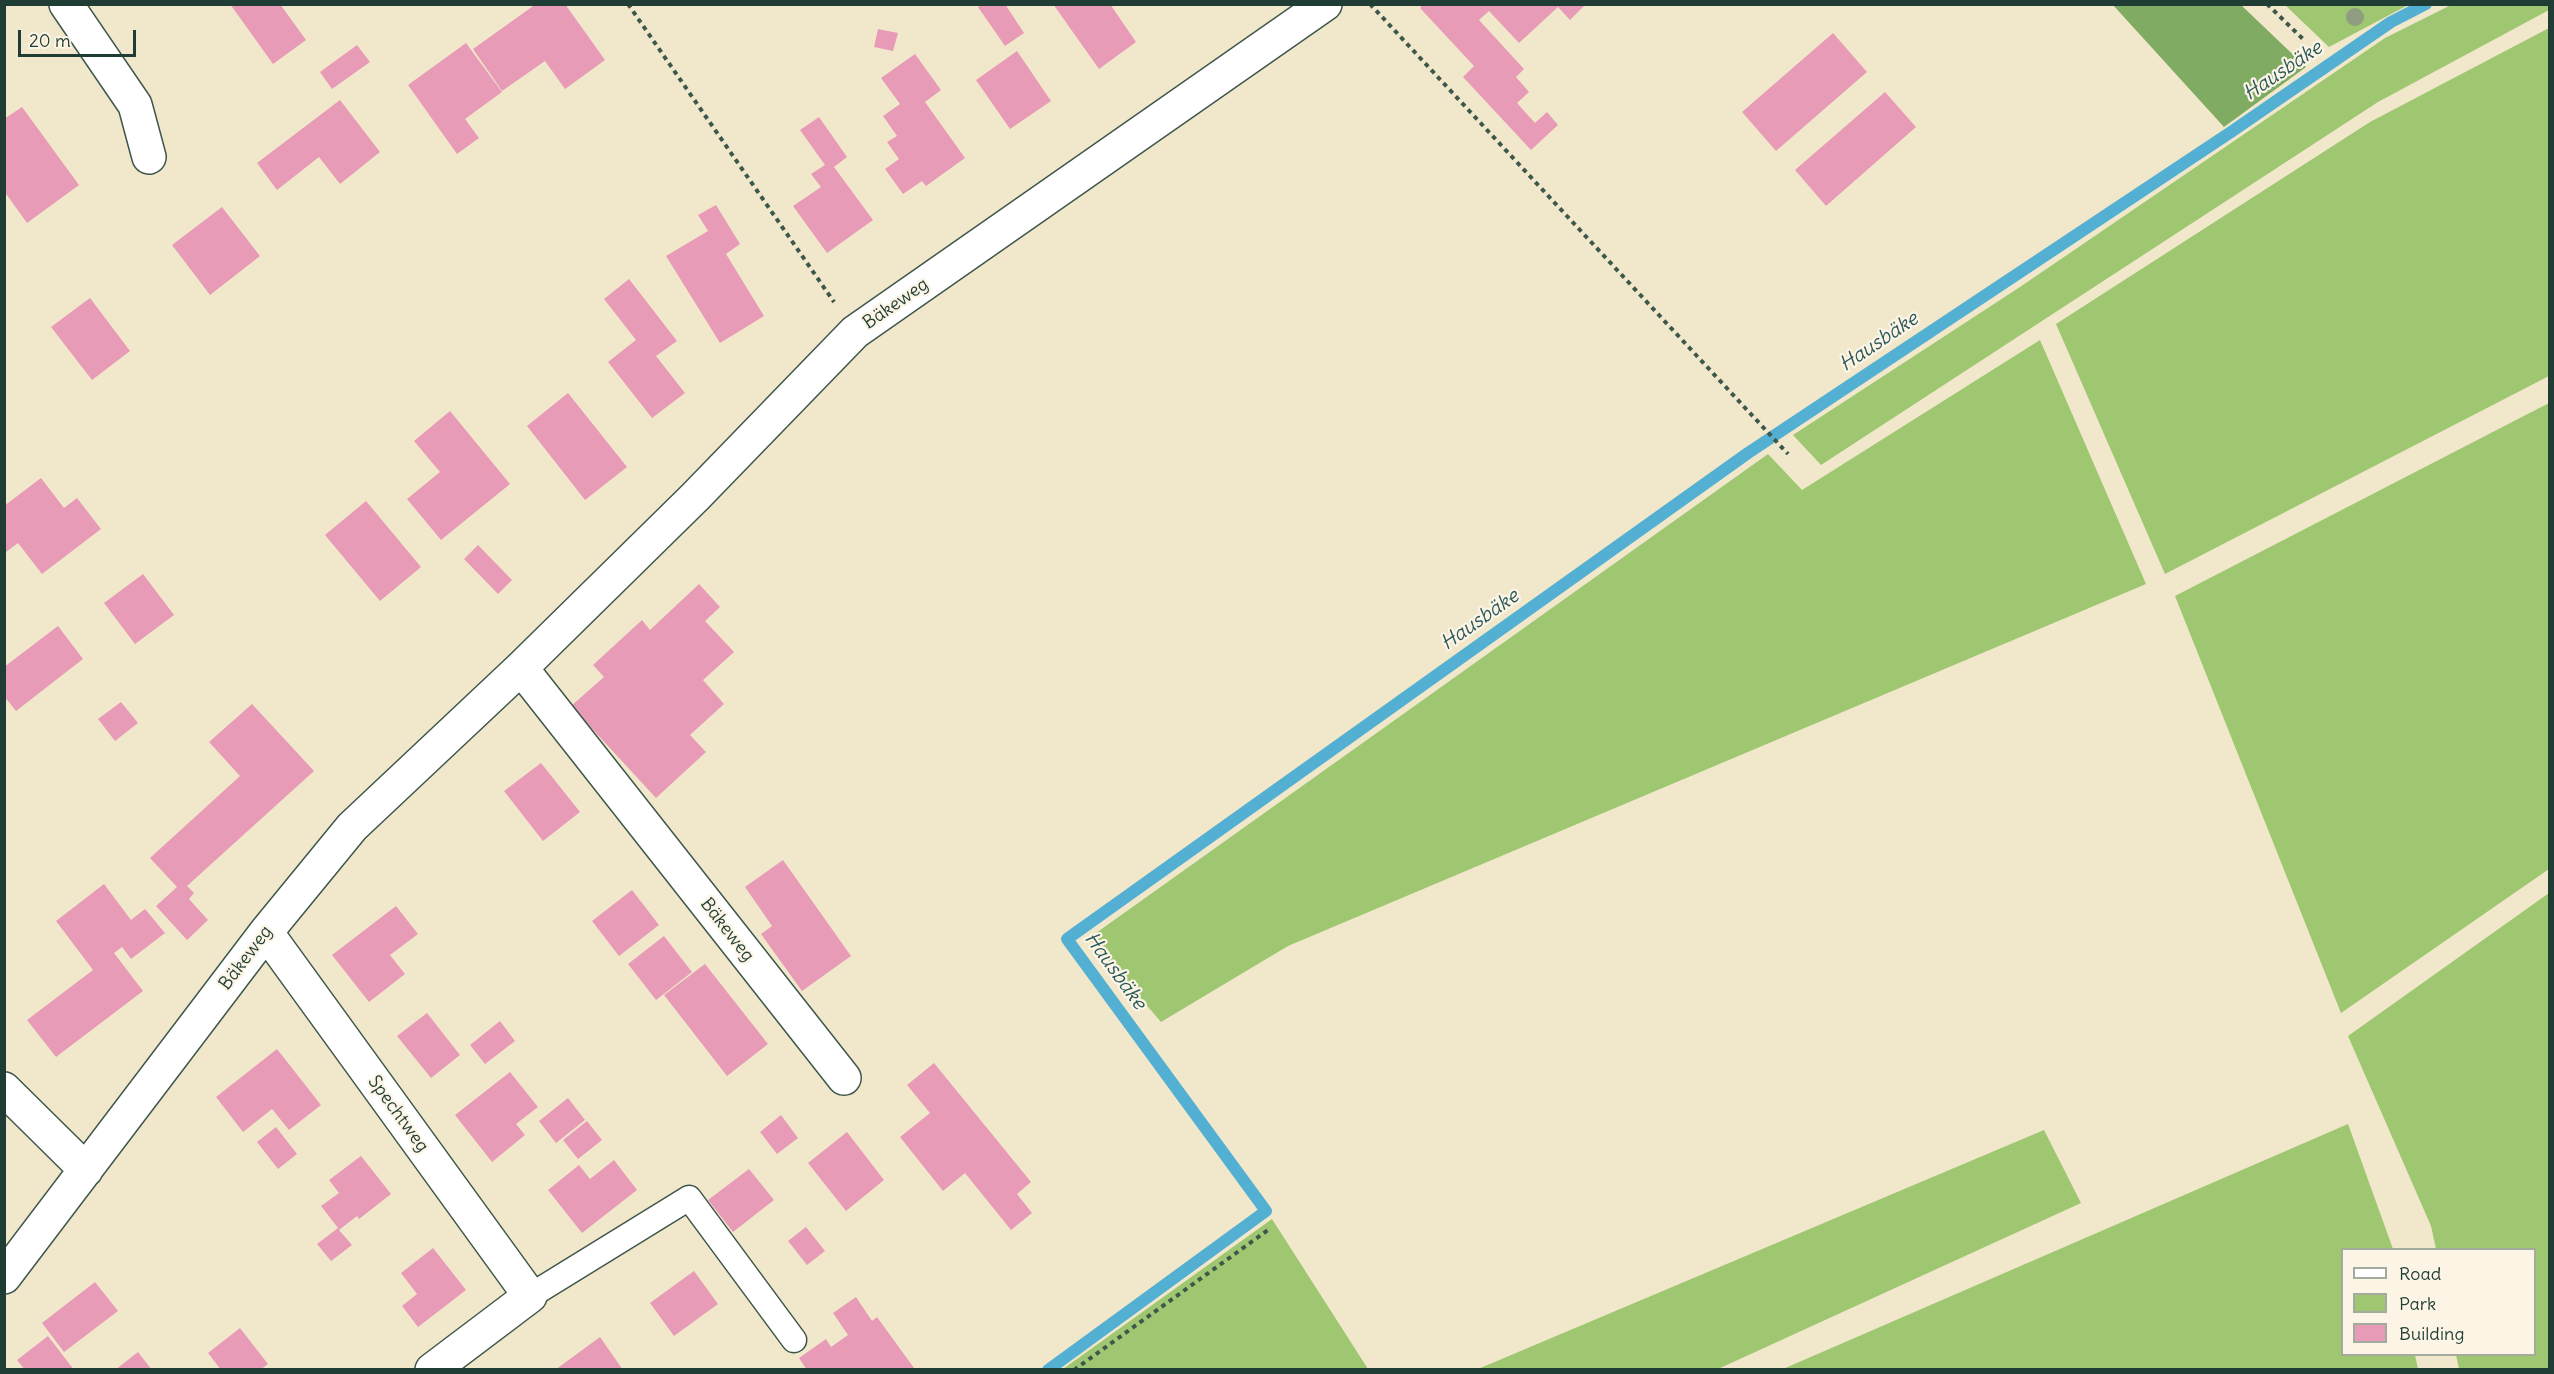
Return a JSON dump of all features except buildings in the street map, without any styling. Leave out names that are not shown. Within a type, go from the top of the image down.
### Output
[{"type":"street","points":[[66,4],[135,105],[149,157]]},
{"type":"street","name":"Bäkeweg","points":[[4,1277],[266,932],[352,827],[521,668],[695,497],[855,332],[1325,4]]},
{"type":"street","name":"Bäkeweg","points":[[521,668],[844,1078]]},
{"type":"street","name":"Spechtweg","points":[[266,932],[530,1296]]},
{"type":"street","points":[[4,1089],[86,1170]]},
{"type":"street","points":[[432,1370],[530,1296]]},
{"type":"lane","points":[[530,1296],[689,1198],[794,1340]]},
{"type":"path","points":[[628,4],[855,332]]},
{"type":"path","points":[[1370,4],[1788,454]]},
{"type":"path","points":[[2266,4],[2305,41]]},
{"type":"path","points":[[1074,1370],[1268,1230]]},
{"type":"green space","points":[[2113,5],[2241,5],[2306,67],[2224,127]]},
{"type":"green space","points":[[2285,5],[2408,5],[2329,47]]},
{"type":"green space","points":[[2451,5],[2549,5],[2549,10],[2378,102],[1821,465],[1793,435],[2020,287],[2385,38]]},
{"type":"green space","points":[[2549,28],[2549,376],[2165,574],[2056,324],[2370,122]]},
{"type":"green space","points":[[2040,340],[2146,584],[1288,946],[1161,1022],[1089,938],[1768,454],[1802,490]]},
{"type":"green space","points":[[2549,403],[2549,869],[2341,1013],[2175,596]]},
{"type":"green space","points":[[2549,893],[2549,1369],[2459,1369],[2456,1356],[2536,1356],[2536,1248],[2436,1248],[2431,1226],[2348,1036]]},
{"type":"green space","points":[[2348,1124],[2393,1248],[2341,1248],[2341,1356],[2415,1356],[2418,1369],[1783,1369]]},
{"type":"green space","points":[[2044,1130],[2081,1203],[1718,1369],[1478,1369]]},
{"type":"green space","points":[[1272,1219],[1368,1369],[1063,1369]]},
{"type":"waterway","name":"Hausbäke","points":[[1048,1370],[1266,1211],[1067,939],[1748,453],[2231,132],[2391,22],[2426,4]]}]
